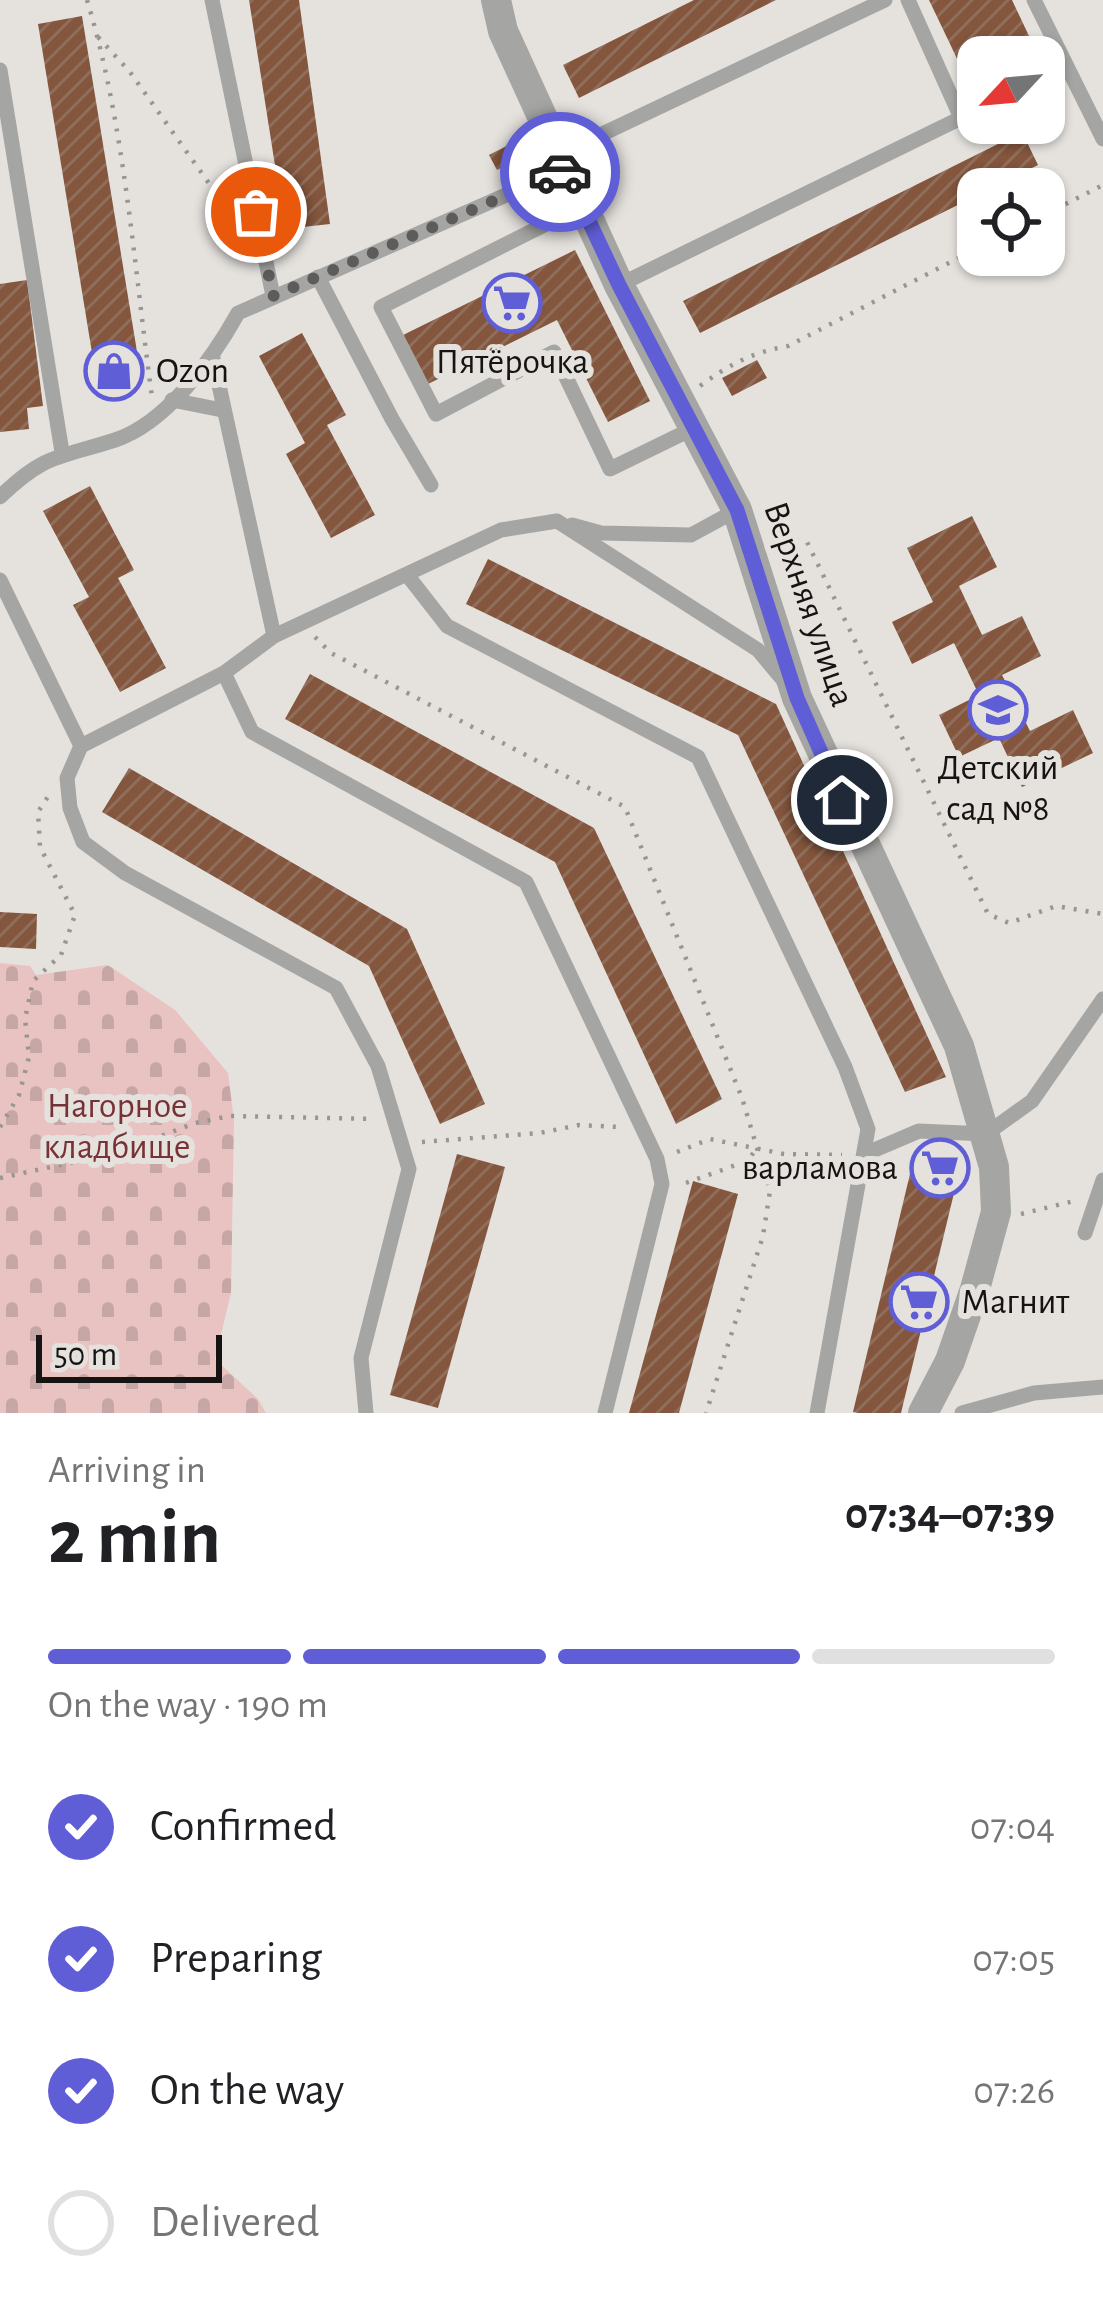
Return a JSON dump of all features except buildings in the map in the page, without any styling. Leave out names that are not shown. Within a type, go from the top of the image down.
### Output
[{"type":"street","name":"Верхняя улица","points":[[496,0],[503,31],[619,285],[737,510],[797,698],[959,1046],[986,1134],[994,1167],[994,1216],[950,1361],[923,1413]]},
{"type":"lane","points":[[212,0],[273,296]]},
{"type":"lane","points":[[0,497],[24,473],[62,452],[120,439],[154,416],[213,358],[238,313],[562,162],[885,0]]},
{"type":"lane","points":[[619,285],[961,118],[908,0]]},
{"type":"lane","points":[[1034,0],[1103,139]]},
{"type":"lane","points":[[0,70],[62,452]]},
{"type":"lane","points":[[582,206],[381,307],[436,414],[554,352],[610,470],[694,428]]},
{"type":"lane","points":[[318,277],[431,484]]},
{"type":"lane","points":[[213,358],[274,636]]},
{"type":"lane","points":[[172,400],[222,410]]},
{"type":"lane","points":[[366,1413],[361,1358],[409,1169],[378,1066],[336,988],[125,872],[83,842],[70,808],[67,778],[80,748],[224,673],[274,636],[501,530],[557,520],[601,533],[691,535],[737,510]]},
{"type":"lane","points":[[557,520],[758,650],[797,698]]},
{"type":"lane","points":[[408,576],[447,626],[698,757],[845,1067],[868,1129],[817,1413]]},
{"type":"lane","points":[[0,580],[80,748]]},
{"type":"lane","points":[[224,673],[252,732],[526,882],[657,1159],[662,1184],[605,1413]]},
{"type":"lane","points":[[865,1154],[919,1131],[986,1134],[1032,1101],[1103,999]]},
{"type":"lane","points":[[1085,1233],[1103,1180]]},
{"type":"lane","points":[[962,1413],[1034,1393],[1103,1387]]},
{"type":"path","points":[[87,0],[98,37],[154,416]]},
{"type":"path","points":[[98,37],[200,167],[241,231]]},
{"type":"path","points":[[1065,204],[1103,185]]},
{"type":"path","points":[[695,390],[733,363],[788,346],[957,259]]},
{"type":"path","points":[[748,546],[769,535],[807,542],[988,914],[1009,923],[1055,906],[1103,914]]},
{"type":"path","points":[[303,624],[332,653],[625,807],[742,1098],[770,1191],[763,1235],[706,1413]]},
{"type":"path","points":[[0,1127],[19,1095],[29,1058],[25,1019],[33,981],[61,956],[75,915],[40,847],[38,812],[80,748]]},
{"type":"path","points":[[0,1178],[120,1153],[230,1116],[356,1116],[396,1122]]},
{"type":"path","points":[[404,1144],[540,1133],[578,1124],[617,1126],[657,1159],[710,1138],[784,1154],[865,1154]]},
{"type":"path","points":[[686,1183],[747,1162],[757,1146]]},
{"type":"path","points":[[994,1216],[1037,1212],[1077,1200],[1093,1212]]},
{"type":"green space","name":"Нагорное кладбище","points":[[0,963],[30,966],[36,975],[108,965],[175,1010],[228,1073],[234,1120],[231,1293],[215,1359],[258,1399],[266,1413],[0,1413]]},
{"type":"way so far","points":[[256,212],[273,296],[560,172]]},
{"type":"place","name":"Пятёрочка","points":[[512,303]]},
{"type":"place","name":"Ozon","points":[[114,371]]},
{"type":"place","name":"Детский сад №8","points":[[998,710]]},
{"type":"place","name":"варламова","points":[[940,1168]]},
{"type":"place","name":"Магнит","points":[[919,1302]]},
{"type":"route","points":[[560,172],[565,170],[619,285],[737,510],[797,698],[842,800]]}]
